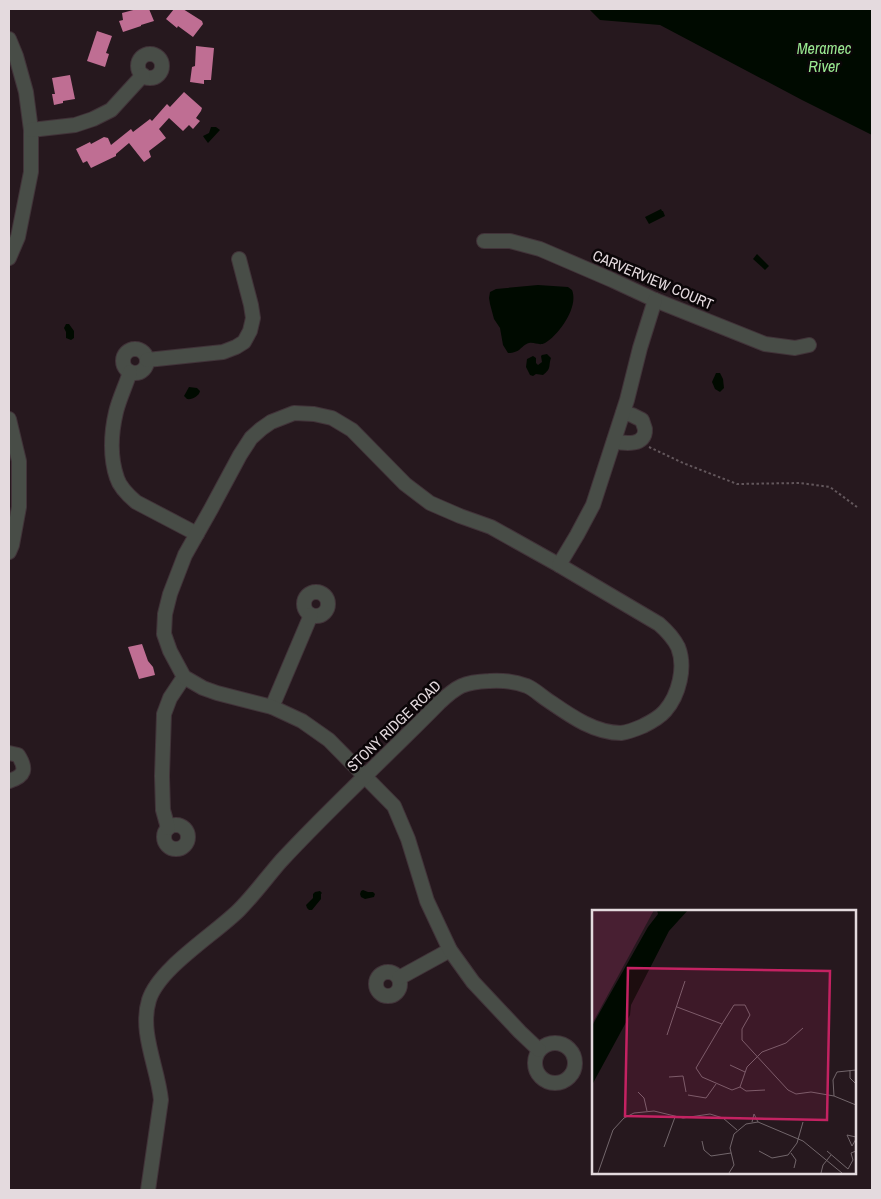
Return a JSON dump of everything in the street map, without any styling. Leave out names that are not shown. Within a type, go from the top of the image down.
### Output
[{"type":"street","points":[[9,39],[26,92],[31,130],[31,172],[18,237],[9,258]]},
{"type":"street","points":[[31,130],[75,125],[93,119],[111,110],[143,76]]},
{"type":"street","name":"CARVERVIEW COURT","points":[[484,240],[510,242],[540,249],[655,300],[765,344],[795,348],[809,345]]},
{"type":"street","points":[[147,360],[224,352],[244,342],[250,331],[253,318],[238,259]]},
{"type":"street","points":[[559,565],[593,505],[627,400],[655,300]]},
{"type":"street","points":[[140,350],[147,360],[146,366],[137,373],[126,369],[123,358],[128,351],[140,350]]},
{"type":"street","points":[[130,372],[116,412],[113,458],[117,479],[129,496],[136,502],[197,534]]},
{"type":"street","name":"STONY RIDGE ROAD","points":[[148,1190],[161,1100],[160,1085],[146,1032],[147,1010],[154,989],[173,966],[240,910],[280,862],[439,703],[464,684],[496,680],[528,687],[594,728],[624,733],[658,718],[666,710],[673,700],[682,670],[678,649],[672,635],[659,624],[491,527],[430,503],[405,484],[352,430],[332,418],[314,414],[294,413],[272,422],[251,438],[185,556],[170,594],[165,614],[164,634],[170,651],[184,677]]},
{"type":"street","points":[[614,441],[629,444],[638,442],[643,437],[645,429],[642,420],[623,413]]},
{"type":"street","points":[[9,419],[19,461],[19,506],[9,552]]},
{"type":"street","points":[[272,707],[312,615]]},
{"type":"street","points":[[168,828],[163,810],[164,714],[170,698],[184,677],[203,688],[272,707],[302,721],[329,740],[394,806],[408,839],[427,901],[450,950],[473,982],[539,1050]]},
{"type":"street","points":[[9,753],[18,755],[24,768],[17,778],[9,780]]},
{"type":"street","points":[[399,978],[450,950]]},
{"type":"path","points":[[638,442],[683,463],[737,484],[800,482],[830,487],[857,507]]},
{"type":"water","name":"Meramec River","points":[[589,9],[872,9],[872,135],[660,25],[600,20]]},
{"type":"water","points":[[211,127],[216,127],[220,130],[208,143],[203,136],[209,133]]},
{"type":"water","points":[[661,209],[665,216],[649,224],[645,217]]},
{"type":"water","points":[[757,254],[769,266],[765,270],[753,259]]},
{"type":"water","points":[[538,285],[568,287],[572,290],[573,304],[570,312],[562,327],[545,343],[529,343],[516,352],[508,353],[503,345],[500,328],[494,319],[489,298],[490,292],[496,289]]},
{"type":"water","points":[[66,324],[69,324],[74,331],[74,338],[71,340],[66,338],[64,328]]},
{"type":"water","points":[[547,354],[551,358],[548,371],[543,375],[530,375],[526,367],[527,359],[533,356],[536,358],[538,365],[542,362],[541,356]]},
{"type":"water","points":[[716,373],[720,373],[723,379],[724,388],[720,392],[715,389],[712,382]]},
{"type":"water","points":[[189,387],[197,388],[200,391],[195,397],[187,399],[184,396]]},
{"type":"water","points":[[363,890],[373,892],[375,894],[374,897],[365,899],[361,897],[360,894]]},
{"type":"water","points":[[320,891],[322,893],[321,899],[312,910],[309,910],[306,905],[313,898],[315,892]]},
{"type":"building","points":[[137,9],[149,9],[154,21],[123,32],[119,21],[123,20],[122,13]]},
{"type":"building","points":[[174,9],[183,9],[202,21],[203,24],[193,37],[166,19]]},
{"type":"building","points":[[97,31],[112,36],[106,53],[109,54],[105,67],[87,61]]},
{"type":"building","points":[[196,46],[214,48],[211,80],[204,80],[204,84],[190,82],[192,67],[195,66]]},
{"type":"building","points":[[70,75],[75,99],[54,105],[52,94],[55,94],[52,78]]},
{"type":"building","points":[[184,92],[202,108],[196,118],[200,121],[193,129],[189,125],[183,131],[169,118],[159,129],[166,138],[149,151],[151,157],[144,162],[129,143],[116,156],[91,168],[87,161],[83,163],[76,149],[104,137],[108,138],[111,145],[131,129],[133,132],[150,119],[152,121],[167,104],[170,107]]},
{"type":"building","points":[[142,644],[155,675],[139,679],[128,647]]}]
